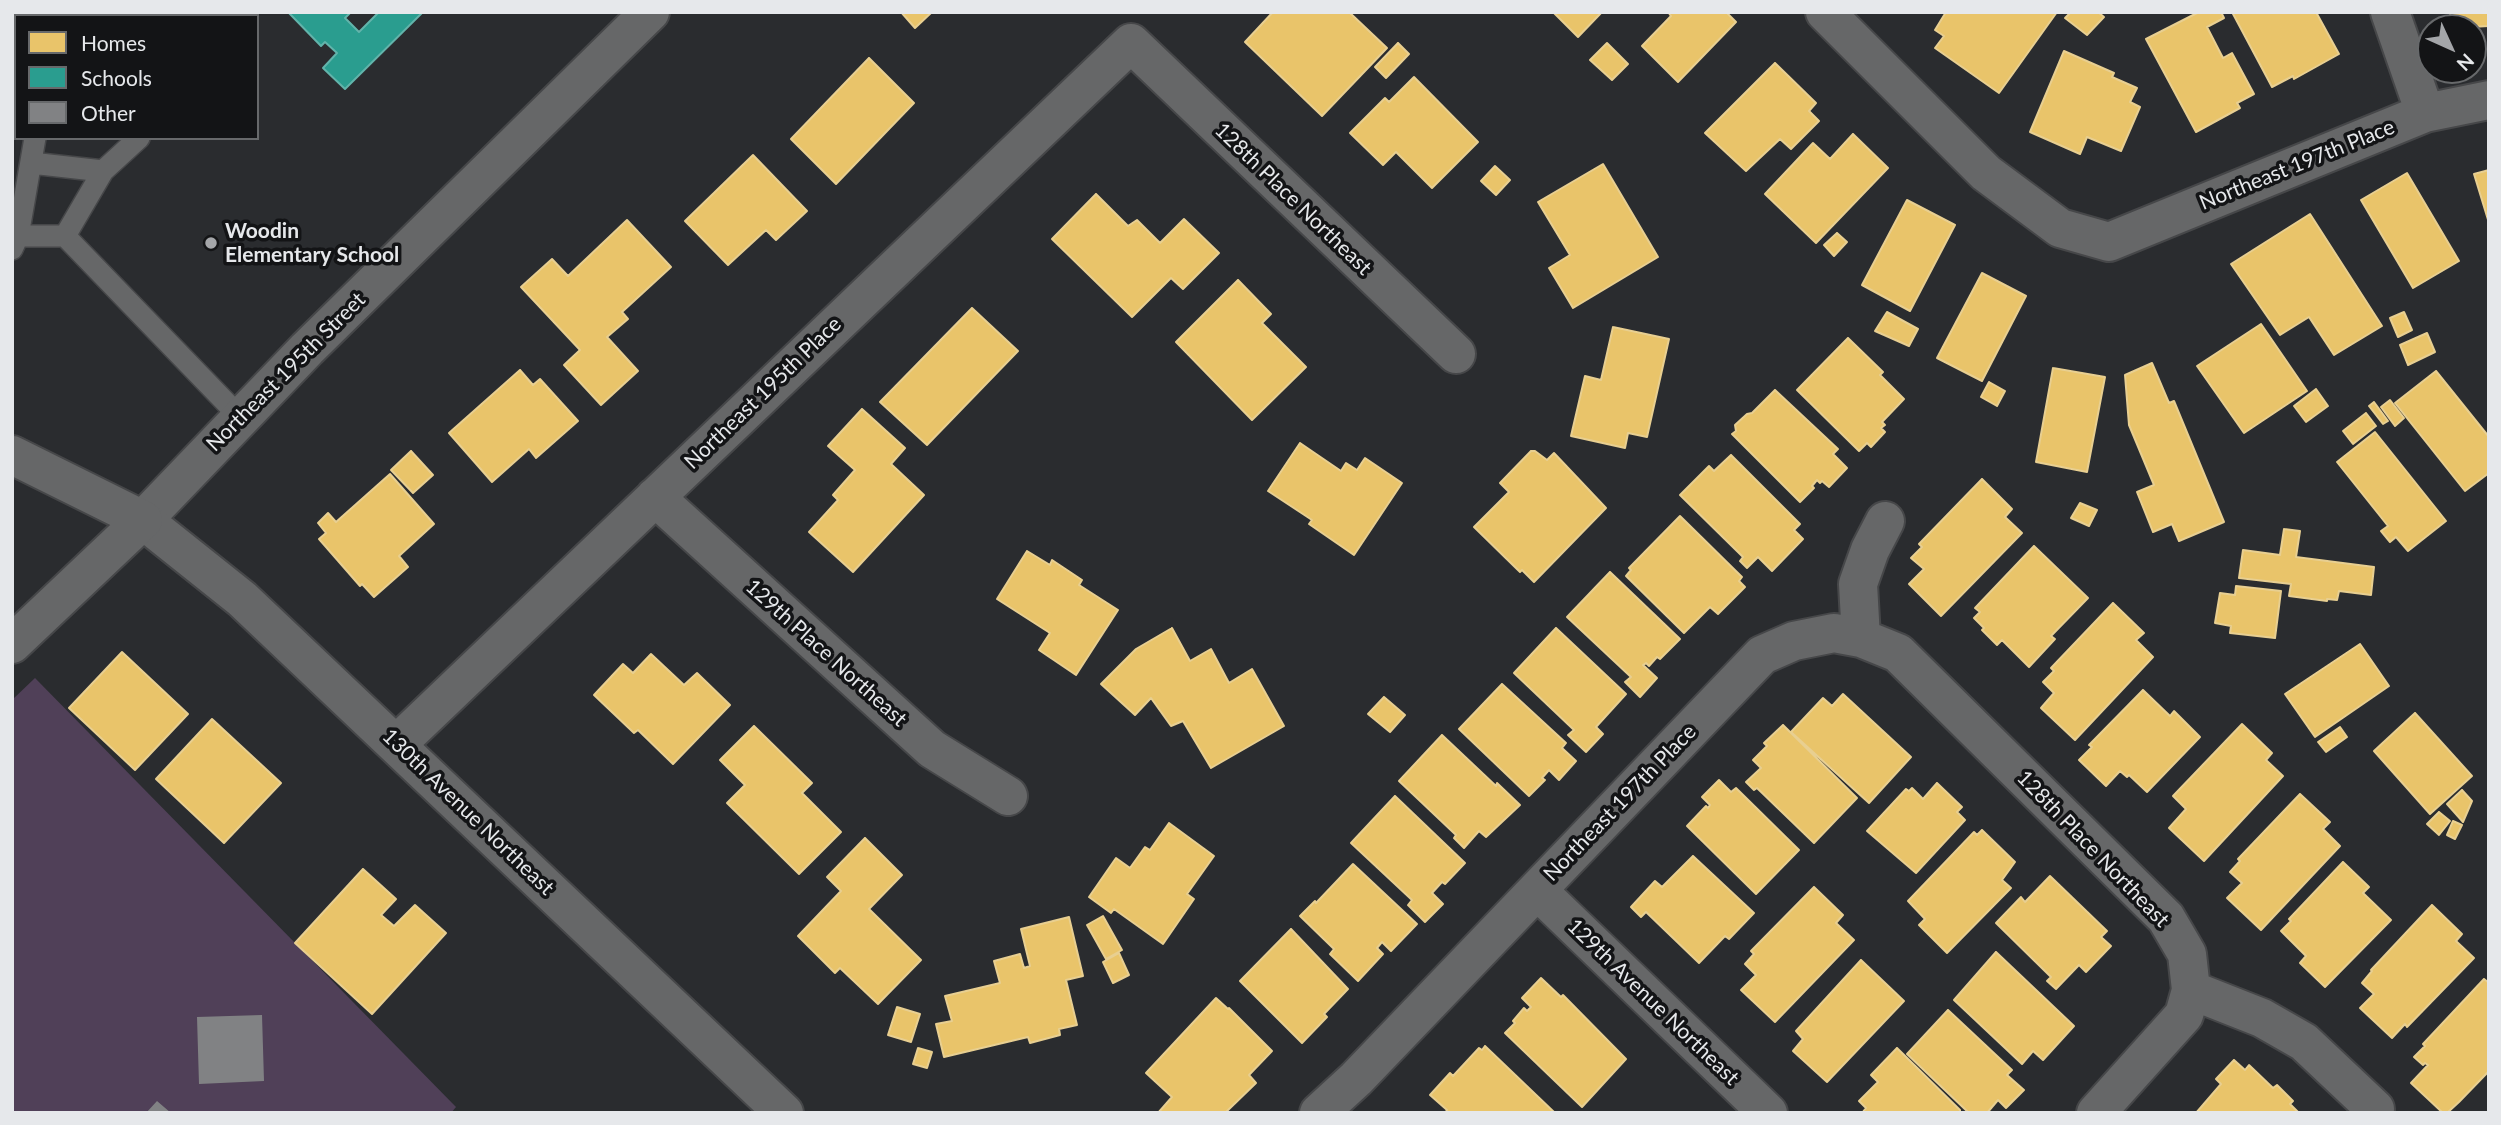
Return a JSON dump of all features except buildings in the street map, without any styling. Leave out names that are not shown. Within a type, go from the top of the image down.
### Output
[{"type":"street","name":"Northeast 195th Street","points":[[12,644],[143,520],[240,417],[650,12]]},
{"type":"street","name":"Northeast 197th Place","points":[[1825,12],[1986,173],[2060,228],[2109,242],[2425,113],[2489,100]]},
{"type":"street","points":[[2390,12],[2425,113]]},
{"type":"street","name":"128th Place Northeast","points":[[1131,43],[1456,354]]},
{"type":"street","name":"Northeast 195th Place","points":[[397,744],[1131,43]]},
{"type":"street","name":"130th Avenue Northeast","points":[[12,455],[143,520],[242,599],[784,1113]]},
{"type":"street","name":"129th Place Northeast","points":[[654,497],[932,749],[1008,796]]},
{"type":"street","points":[[1861,638],[1858,584],[1870,550],[1885,521]]},
{"type":"street","name":"Northeast 197th Place","points":[[1319,1113],[1356,1079],[1762,655],[1794,641],[1834,633],[1861,638]]},
{"type":"street","name":"128th Place Northeast","points":[[1861,638],[1898,653],[2166,918],[2187,954],[2191,990]]},
{"type":"street","name":"129th Avenue Northeast","points":[[1537,890],[1768,1113]]},
{"type":"street","points":[[2096,1113],[2183,1015],[2191,990],[2262,1018],[2304,1042],[2375,1109]]},
{"type":"lane","points":[[35,140],[14,239],[65,236],[240,417]]},
{"type":"lane","points":[[65,236],[103,171],[137,140]]},
{"type":"lane","points":[[31,163],[103,171]]},
{"type":"shaded area","points":[[35,678],[456,1107],[451,1113],[12,1113],[12,700]]},
{"type":"place","name":"Woodin Elementary School","points":[[211,243]]}]
